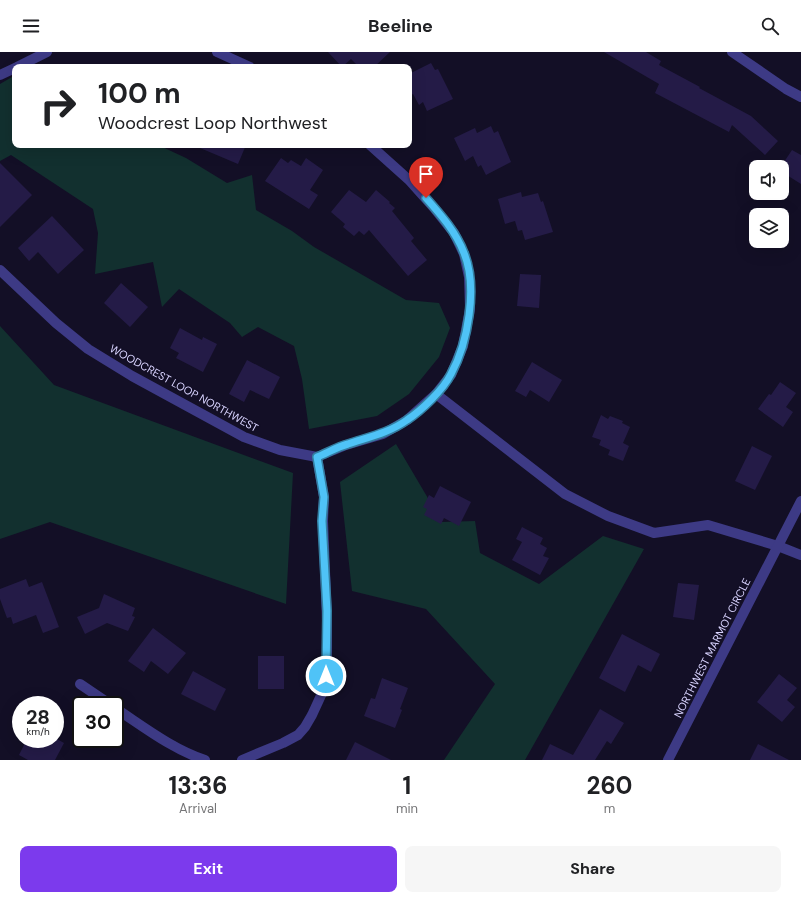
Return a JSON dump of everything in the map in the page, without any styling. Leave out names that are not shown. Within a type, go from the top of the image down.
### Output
[{"type":"street","points":[[22,64],[47,52]]},
{"type":"street","points":[[217,52],[243,64]]},
{"type":"street","points":[[732,52],[786,89],[801,97]]},
{"type":"street","points":[[0,75],[12,69]]},
{"type":"street","points":[[242,760],[298,735],[305,727],[324,690],[326,676],[327,621],[322,521],[324,497],[317,457],[346,444],[383,434],[407,420],[436,394],[450,375],[463,346],[470,309],[469,277],[464,254],[454,233],[434,208],[409,180],[373,148]]},
{"type":"street","name":"WOODCREST LOOP NORTHWEST","points":[[0,270],[56,323],[88,349],[132,376],[244,437],[280,450],[317,457]]},
{"type":"street","points":[[436,394],[565,494],[608,516],[654,533],[708,525],[778,546],[801,555]]},
{"type":"street","name":"NORTHWEST MARMOT CIRCLE","points":[[668,760],[801,501]]},
{"type":"street","points":[[80,684],[98,696]]},
{"type":"street","points":[[124,714],[166,742],[190,755],[205,760]]},
{"type":"green space","points":[[12,77],[12,148],[164,148],[186,158],[227,183],[252,175],[256,210],[292,231],[314,247],[406,300],[439,303],[450,328],[439,357],[409,394],[377,416],[309,429],[302,379],[294,346],[258,327],[242,337],[230,323],[179,289],[162,307],[153,262],[95,274],[98,233],[93,209],[11,155],[0,161],[0,84]]},
{"type":"green space","points":[[0,326],[54,385],[293,473],[286,604],[50,522],[0,539]]},
{"type":"green space","points":[[396,444],[442,522],[475,521],[480,553],[539,584],[603,536],[644,549],[525,760],[444,760],[495,684],[426,609],[352,591],[340,482]]},
{"type":"building","points":[[328,52],[390,52],[377,64],[356,64],[351,59],[345,64],[339,64]]},
{"type":"building","points":[[604,52],[646,52],[661,61],[659,65],[751,116],[778,141],[765,155],[732,125],[729,132],[655,93],[659,84]]},
{"type":"building","points":[[431,63],[435,70],[438,69],[453,99],[427,111],[423,102],[419,105],[412,94],[412,72]]},
{"type":"building","points":[[491,126],[494,133],[498,131],[511,162],[486,175],[481,165],[478,167],[473,156],[465,161],[454,138],[475,128],[477,133]]},
{"type":"building","points":[[200,148],[245,148],[238,164]]},
{"type":"building","points":[[792,150],[801,155],[801,184],[789,176],[789,160],[785,160]]},
{"type":"building","points":[[281,158],[288,163],[291,160],[301,166],[306,158],[323,170],[310,190],[318,195],[309,209],[265,181]]},
{"type":"building","points":[[0,163],[32,195],[0,227]]},
{"type":"building","points":[[349,190],[366,202],[376,190],[390,202],[389,203],[395,208],[392,211],[414,238],[411,241],[427,260],[408,276],[369,230],[364,235],[359,231],[354,236],[343,227],[345,224],[331,212]]},
{"type":"building","points":[[521,192],[522,197],[538,193],[541,202],[543,201],[553,232],[525,240],[522,230],[518,231],[515,221],[505,224],[498,199]]},
{"type":"building","points":[[52,216],[84,250],[58,274],[38,252],[29,261],[18,248]]},
{"type":"building","points":[[520,274],[541,275],[539,308],[517,306]]},
{"type":"building","points":[[121,283],[148,307],[130,327],[104,303]]},
{"type":"building","points":[[180,328],[202,340],[203,337],[217,344],[203,372],[176,358],[179,353],[170,348]]},
{"type":"building","points":[[247,360],[280,377],[269,399],[250,390],[244,402],[229,394]]},
{"type":"building","points":[[532,362],[562,380],[549,402],[530,390],[526,397],[515,391]]},
{"type":"building","points":[[780,382],[796,393],[786,407],[793,412],[783,427],[758,409],[769,394],[771,395]]},
{"type":"building","points":[[601,415],[608,419],[610,416],[623,421],[622,423],[630,427],[623,443],[629,446],[623,461],[608,455],[610,450],[599,445],[601,440],[592,437]]},
{"type":"building","points":[[752,446],[772,456],[755,490],[735,481]]},
{"type":"building","points":[[440,486],[471,502],[459,526],[444,518],[441,524],[424,515],[427,509],[423,507],[429,495],[434,498]]},
{"type":"building","points":[[522,527],[543,538],[540,544],[547,548],[543,556],[549,558],[540,575],[512,560],[522,542],[516,539]]},
{"type":"building","points":[[26,579],[29,587],[42,582],[59,627],[43,633],[36,615],[13,624],[11,617],[7,618],[0,599],[0,589]]},
{"type":"building","points":[[678,583],[699,585],[694,620],[673,617]]},
{"type":"building","points":[[104,594],[135,608],[132,616],[135,617],[128,631],[107,623],[85,634],[77,617],[99,608]]},
{"type":"building","points":[[153,628],[186,653],[168,674],[151,661],[144,672],[128,661]]},
{"type":"building","points":[[622,634],[660,654],[651,672],[638,665],[625,692],[599,678]]},
{"type":"building","points":[[258,656],[284,656],[284,689],[258,689]]},
{"type":"building","points":[[193,671],[226,689],[215,711],[181,694]]},
{"type":"building","points":[[779,674],[797,688],[787,700],[795,707],[782,722],[757,702]]},
{"type":"building","points":[[382,678],[408,688],[395,728],[364,716],[371,698],[375,699]]},
{"type":"building","points":[[600,709],[624,723],[611,744],[607,741],[595,760],[542,760],[550,744],[573,755]]},
{"type":"building","points":[[355,742],[391,760],[346,760]]},
{"type":"building","points":[[758,744],[789,760],[750,760]]},
{"type":"building","points":[[22,748],[61,748],[55,760],[28,760],[19,755]]},
{"type":"route","points":[[326,676],[327,611],[322,521],[324,497],[317,457],[346,444],[383,434],[407,420],[436,394],[450,375],[463,346],[470,309],[469,277],[464,254],[454,233],[426,198]]}]
